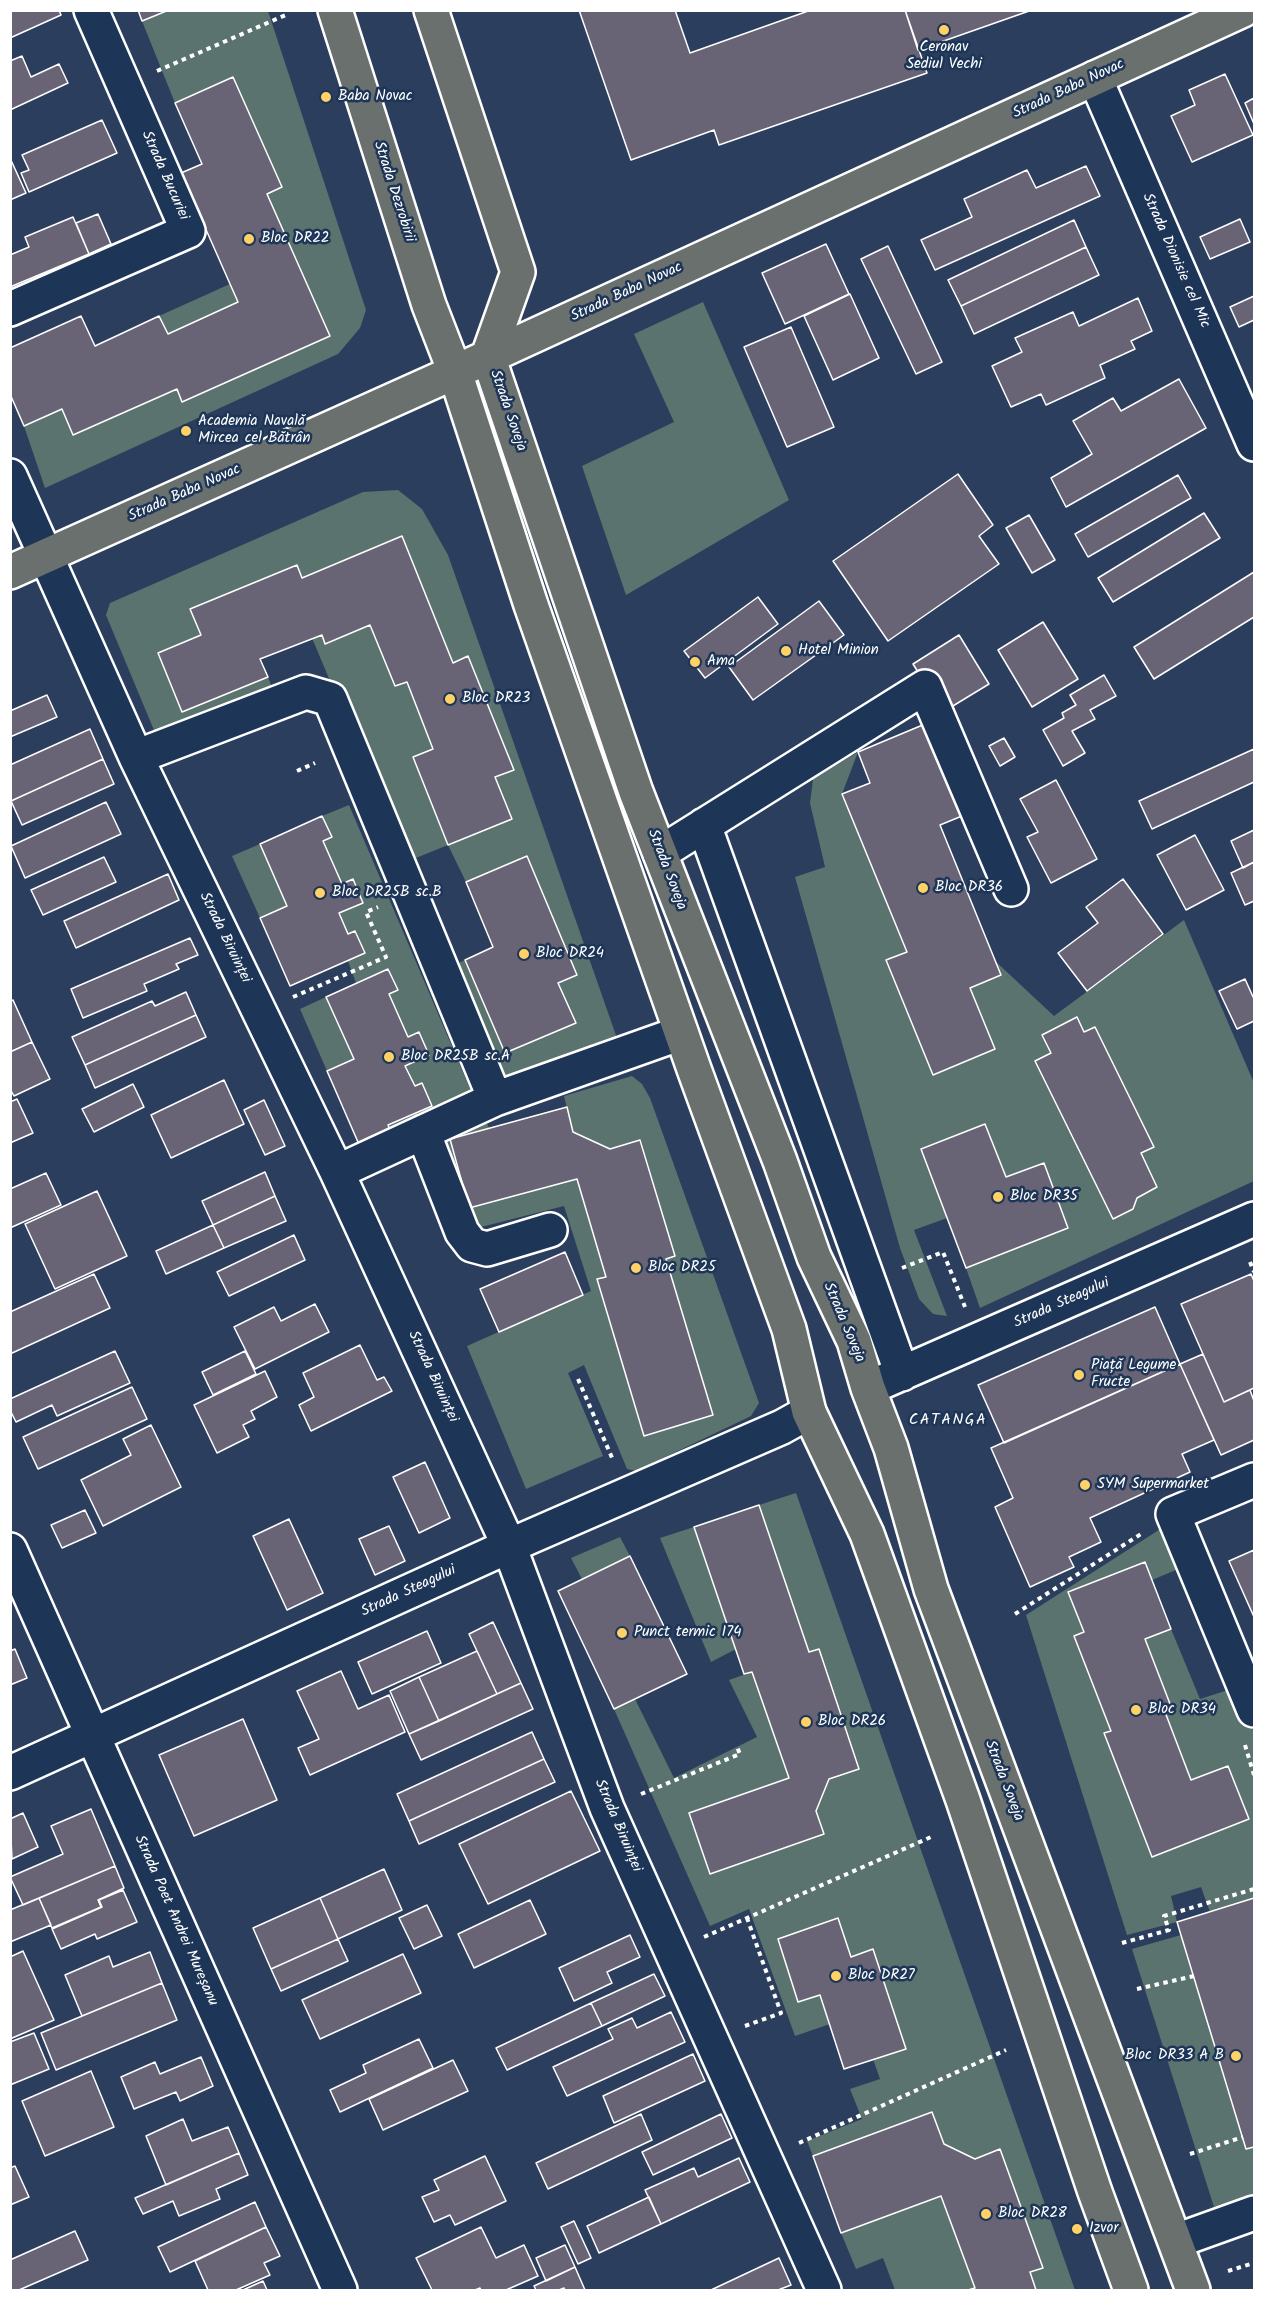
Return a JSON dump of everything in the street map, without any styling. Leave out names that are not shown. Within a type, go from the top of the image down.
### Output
[{"type":"main road","name":"Strada Dezrobirii","points":[[334,10],[429,305],[455,372]]},
{"type":"main road","points":[[431,10],[518,272],[489,356]]},
{"type":"main road","name":"Strada Baba Novac","points":[[10,572],[455,372],[1243,10]]},
{"type":"main road","name":"Strada Soveja","points":[[489,356],[636,792],[780,1161],[814,1257],[854,1341],[868,1388],[891,1448],[931,1589],[1193,2290]]},
{"type":"main road","points":[[455,372],[531,605],[681,1033],[789,1329],[809,1412],[867,1534],[963,1800],[1095,2192],[1131,2290]]},
{"type":"street","name":"Strada Bucuriei","points":[[10,309],[188,231],[91,10]]},
{"type":"street","name":"Strada Dionisie cel Mic","points":[[1095,78],[1254,444]]},
{"type":"street","name":"Strada Biruinței","points":[[10,476],[136,757],[337,1172],[509,1546],[607,1808],[824,2290]]},
{"type":"street","points":[[660,853],[925,687],[1011,889]]},
{"type":"street","points":[[136,757],[306,693],[330,699],[495,1098]]},
{"type":"street","points":[[704,825],[902,1374]]},
{"type":"street","points":[[337,1172],[495,1098],[681,1033]]},
{"type":"street","points":[[423,1132],[462,1232],[472,1245],[486,1249],[550,1230]]},
{"type":"street","name":"Strada Steagului","points":[[868,1388],[1254,1219]]},
{"type":"street","name":"Strada Steagului","points":[[10,1773],[509,1546],[782,1427],[809,1412]]},
{"type":"street","points":[[1254,1480],[1173,1514],[1254,1710]]},
{"type":"street","name":"Strada Poet Andrei Mureșanu","points":[[10,1551],[340,2290]]},
{"type":"street","points":[[1176,2241],[1254,2213]]},
{"type":"path","points":[[124,85],[288,14]]},
{"type":"path","points":[[259,1011],[386,957],[366,912],[380,906]]},
{"type":"path","points":[[899,1269],[943,1252],[967,1311]]},
{"type":"path","points":[[1247,1256],[1254,1272]]},
{"type":"path","points":[[578,1378],[628,1495]]},
{"type":"path","points":[[1015,1614],[1173,1514]]},
{"type":"path","points":[[607,1808],[740,1754],[737,1747]]},
{"type":"path","points":[[672,1952],[931,1837]]},
{"type":"path","points":[[1122,1943],[1169,1930],[1164,1916],[1254,1889]]},
{"type":"path","points":[[711,2039],[781,2013],[747,1918]]},
{"type":"path","points":[[1137,1989],[1194,1976]]},
{"type":"path","points":[[795,2145],[1006,2050]]},
{"type":"path","points":[[1190,2154],[1243,2137]]},
{"type":"path","points":[[1228,2271],[1254,2263]]},
{"type":"green space","points":[[169,11],[268,11],[366,310],[360,328],[338,354],[45,488],[24,426],[62,409],[73,435],[177,389],[182,401],[330,336],[267,194],[282,186],[233,77],[175,103],[142,21]]},
{"type":"green space","points":[[230,284],[238,302],[168,334],[159,316]]},
{"type":"green space","points":[[703,302],[789,500],[626,595],[582,466],[674,422],[634,334]]},
{"type":"green space","points":[[398,490],[422,509],[448,555],[619,1044],[501,1088],[450,967],[465,960],[505,1053],[575,1023],[558,983],[577,974],[527,856],[466,882],[448,845],[495,777],[514,769],[469,657],[453,663],[402,536],[302,578],[297,566],[191,609],[201,635],[268,677],[274,693],[156,735],[106,615],[110,603],[363,492]]},
{"type":"green space","points":[[370,625],[395,686],[407,682],[433,749],[413,757],[448,845],[406,862],[312,638],[322,635],[326,644]]},
{"type":"green space","points":[[858,752],[842,794],[907,952],[886,961],[933,1075],[995,1049],[970,988],[1001,975],[994,960],[1054,1016],[1184,920],[1254,1083],[1254,1181],[980,1308],[966,1268],[1068,1228],[1044,1163],[1006,1177],[985,1124],[921,1148],[947,1218],[914,1230],[947,1316],[933,1314],[919,1299],[900,1248],[795,877],[825,867],[810,803],[813,779]]},
{"type":"green space","points":[[349,805],[474,1098],[392,1135],[388,1125],[432,1106],[422,1083],[415,1086],[405,1066],[429,1055],[419,1032],[408,1037],[389,994],[398,990],[389,969],[356,983],[348,961],[365,953],[356,931],[348,934],[339,913],[363,902],[353,880],[342,884],[323,841],[332,837],[322,816]]},
{"type":"green space","points":[[260,844],[287,906],[260,918],[232,856]]},
{"type":"green space","points":[[326,997],[354,1059],[327,1071],[300,1009]]},
{"type":"green space","points":[[632,1076],[642,1084],[650,1098],[759,1403],[751,1416],[636,1471],[627,1469],[584,1365],[568,1373],[603,1456],[526,1489],[467,1346],[591,1291],[564,1206],[477,1228],[466,1219],[441,1132],[485,1119],[489,1128],[450,1139],[469,1208],[577,1179],[606,1277],[597,1280],[644,1436],[713,1415],[666,1259],[675,1256],[641,1140],[610,1149],[573,1132],[564,1096]]},
{"type":"green space","points":[[796,1493],[1075,2290],[1036,2290],[1000,2150],[975,2159],[944,2144],[932,2112],[813,2156],[807,2141],[862,2119],[850,2089],[880,2079],[873,2059],[873,1950],[851,1957],[838,1919],[778,1939],[798,2001],[820,1995],[830,2024],[795,2036],[749,1909],[710,1926],[614,1709],[635,1699],[674,1778],[757,1737],[729,1680],[752,1672],[789,1778],[689,1813],[709,1873],[824,1834],[816,1811],[829,1779],[859,1768],[819,1650],[809,1652],[759,1505]]},
{"type":"green space","points":[[694,1527],[736,1649],[711,1662],[660,1538]]},
{"type":"green space","points":[[1162,1528],[1183,1567],[1152,1580],[1145,1562],[1069,1591],[1084,1632],[1074,1636],[1111,1731],[1105,1734],[1152,1857],[1249,1819],[1191,1780],[1165,1712],[1172,1708],[1145,1639],[1171,1629],[1200,1699],[1228,1690],[1254,1732],[1254,1898],[1210,1912],[1201,1887],[1171,1896],[1177,1922],[1127,1935],[1026,1615]]},
{"type":"green space","points":[[620,1537],[630,1556],[582,1579],[571,1558]]},
{"type":"green space","points":[[1181,1935],[1246,2149],[1254,2147],[1254,2195],[1214,2207],[1132,1949]]},
{"type":"green space","points":[[941,2196],[975,2288],[968,2290],[895,2290],[883,2258],[856,2269],[841,2233]]},
{"type":"building","points":[[10,10],[59,10],[61,15],[10,38]]},
{"type":"building","points":[[138,10],[169,10],[142,21]]},
{"type":"building","points":[[579,10],[675,10],[690,53],[811,10],[905,10],[927,73],[719,145],[714,130],[631,160]]},
{"type":"building","name":"Ceronav Sediul Vechi","points":[[905,10],[1032,10],[918,50]]},
{"type":"building","points":[[22,56],[31,77],[59,64],[68,83],[10,110],[10,61]]},
{"type":"building","points":[[1225,74],[1253,135],[1192,162],[1171,116],[1195,105],[1189,90]]},
{"type":"building","name":"Bloc DR22","points":[[233,77],[282,187],[267,194],[330,336],[182,402],[177,389],[73,435],[62,409],[24,426],[10,394],[10,348],[81,316],[95,346],[159,316],[168,334],[238,302],[181,173],[202,164],[175,103]]},
{"type":"building","points":[[1254,98],[1254,124],[1245,103]]},
{"type":"building","points":[[102,120],[117,153],[29,192],[21,173],[29,170],[22,155]]},
{"type":"building","points":[[10,158],[26,193],[10,200]]},
{"type":"building","points":[[1086,166],[1100,196],[935,270],[921,240],[972,217],[964,199],[1027,170],[1036,188]]},
{"type":"building","points":[[98,214],[111,244],[89,254],[76,223]]},
{"type":"building","points":[[73,217],[89,254],[10,287],[10,255],[29,247],[25,237]]},
{"type":"building","points":[[1240,219],[1250,242],[1210,259],[1200,237]]},
{"type":"building","points":[[1074,220],[1086,247],[961,306],[948,280]]},
{"type":"building","points":[[826,244],[849,294],[785,324],[762,273]]},
{"type":"building","points":[[888,246],[942,362],[916,374],[861,259]]},
{"type":"building","points":[[1086,247],[1099,275],[974,334],[961,306]]},
{"type":"building","points":[[850,294],[879,358],[833,380],[804,316]]},
{"type":"building","points":[[1254,296],[1254,320],[1239,327],[1230,307]]},
{"type":"building","points":[[1138,298],[1152,331],[1131,341],[1135,349],[1100,365],[1105,378],[1046,405],[1041,394],[1011,407],[992,366],[1022,352],[1015,338],[1073,312],[1079,326]]},
{"type":"building","points":[[791,327],[834,427],[787,447],[744,347]]},
{"type":"building","points":[[1179,379],[1206,428],[1066,507],[1051,478],[1092,454],[1073,421],[1113,398],[1121,411]]},
{"type":"building","points":[[958,474],[993,525],[979,536],[999,564],[888,641],[833,561]]},
{"type":"building","points":[[1178,475],[1191,498],[1088,557],[1075,534]]},
{"type":"building","points":[[1204,513],[1220,538],[1113,602],[1098,578]]},
{"type":"building","points":[[1029,515],[1055,560],[1032,573],[1006,528]]},
{"type":"building","name":"Bloc DR23","points":[[402,536],[453,663],[468,656],[514,770],[495,777],[512,819],[448,845],[413,757],[433,749],[407,682],[395,686],[370,625],[325,644],[322,635],[260,659],[268,677],[182,712],[158,653],[201,635],[190,609],[297,565],[302,578]]},
{"type":"building","points":[[1254,572],[1254,617],[1154,679],[1134,647]]},
{"type":"building","points":[[758,597],[778,624],[705,678],[684,651]]},
{"type":"building","name":"Hotel Minion","points":[[819,601],[844,635],[753,700],[729,667]]},
{"type":"building","points":[[1043,622],[1078,679],[1032,707],[998,650]]},
{"type":"building","points":[[959,635],[989,684],[943,712],[913,664]]},
{"type":"building","points":[[1104,675],[1116,696],[1090,710],[1095,719],[1072,731],[1085,753],[1063,766],[1043,730],[1064,718],[1062,713],[1076,705],[1070,695]]},
{"type":"building","points":[[47,695],[57,717],[10,737],[10,711]]},
{"type":"building","name":"Bloc DR36","points":[[925,724],[962,816],[940,825],[1001,975],[970,988],[995,1049],[933,1075],[886,960],[907,952],[842,794],[870,783],[858,752]]},
{"type":"building","points":[[90,729],[103,759],[11,801],[10,765]]},
{"type":"building","points":[[1004,738],[1015,757],[1000,766],[989,746]]},
{"type":"building","points":[[1254,749],[1254,782],[1152,829],[1139,801]]},
{"type":"building","points":[[103,759],[114,784],[22,825],[11,801]]},
{"type":"building","points":[[1056,780],[1097,859],[1051,883],[1027,837],[1038,832],[1020,799]]},
{"type":"building","points":[[106,802],[121,834],[25,878],[11,846]]},
{"type":"building","name":"Bloc DR25B sc.B","points":[[322,816],[332,837],[323,841],[342,884],[353,879],[363,903],[339,913],[348,934],[355,931],[365,953],[290,986],[260,918],[287,906],[260,844]]},
{"type":"building","points":[[1254,830],[1254,862],[1243,868],[1231,841]]},
{"type":"building","points":[[1195,835],[1224,890],[1186,910],[1157,855]]},
{"type":"building","name":"Bloc DR24","points":[[527,856],[577,975],[558,983],[576,1023],[505,1053],[465,960],[493,947],[466,882]]},
{"type":"building","points":[[104,857],[116,882],[43,915],[31,890]]},
{"type":"building","points":[[1254,862],[1254,901],[1245,905],[1231,873]]},
{"type":"building","points":[[168,874],[179,900],[76,948],[64,921]]},
{"type":"building","points":[[1123,879],[1163,934],[1087,991],[1058,953],[1098,923],[1086,907]]},
{"type":"building","points":[[190,938],[198,955],[176,964],[179,969],[144,984],[147,991],[83,1018],[71,989]]},
{"type":"building","name":"Bloc DR25B sc.A","points":[[388,969],[398,990],[389,994],[408,1037],[419,1032],[429,1055],[405,1066],[415,1086],[422,1083],[432,1106],[388,1125],[392,1135],[361,1149],[327,1071],[354,1059],[326,997]]},
{"type":"building","points":[[1245,979],[1254,999],[1254,1021],[1237,1029],[1219,991]]},
{"type":"building","points":[[186,992],[196,1015],[85,1065],[72,1037],[152,1001],[155,1006]]},
{"type":"building","points":[[13,1000],[32,1042],[10,1052],[10,1001]]},
{"type":"building","points":[[196,1015],[206,1037],[95,1088],[85,1065]]},
{"type":"building","points":[[1077,1017],[1084,1032],[1095,1027],[1154,1147],[1141,1153],[1157,1187],[1137,1198],[1133,1209],[1113,1219],[1035,1061],[1051,1053],[1042,1035]]},
{"type":"building","points":[[32,1042],[50,1079],[14,1096],[10,1089],[10,1052]]},
{"type":"building","points":[[224,1080],[244,1124],[171,1158],[151,1115]]},
{"type":"building","points":[[133,1084],[144,1107],[94,1132],[82,1109]]},
{"type":"building","points":[[17,1099],[33,1133],[10,1143],[10,1102]]},
{"type":"building","points":[[264,1100],[285,1146],[265,1155],[244,1110]]},
{"type":"building","name":"Bloc DR25","points":[[567,1107],[573,1132],[610,1149],[640,1140],[675,1256],[666,1259],[713,1415],[644,1436],[597,1279],[606,1277],[577,1179],[469,1208],[450,1139]]},
{"type":"building","name":"Bloc DR35","points":[[985,1124],[1006,1177],[1044,1163],[1068,1228],[966,1268],[921,1149]]},
{"type":"building","points":[[265,1172],[275,1196],[213,1225],[202,1201]]},
{"type":"building","points":[[46,1173],[61,1205],[10,1228],[10,1189]]},
{"type":"building","points":[[97,1191],[127,1256],[55,1289],[25,1224]]},
{"type":"building","points":[[275,1196],[286,1221],[224,1248],[213,1225]]},
{"type":"building","points":[[213,1225],[224,1248],[166,1274],[156,1251]]},
{"type":"building","points":[[294,1235],[305,1260],[229,1296],[217,1272]]},
{"type":"building","points":[[565,1252],[583,1295],[499,1332],[480,1289]]},
{"type":"building","points":[[94,1274],[110,1308],[10,1354],[10,1312]]},
{"type":"building","points":[[1251,1274],[1254,1281],[1254,1388],[1224,1402],[1181,1304]]},
{"type":"building","points":[[315,1304],[329,1332],[255,1369],[234,1327],[274,1307],[281,1321]]},
{"type":"building","name":"Piață Legume Fructe","points":[[1155,1307],[1180,1364],[1004,1443],[978,1385]]},
{"type":"building","points":[[360,1345],[377,1380],[384,1377],[392,1391],[311,1431],[299,1405],[314,1397],[303,1373]]},
{"type":"building","points":[[115,1351],[130,1383],[57,1416],[52,1405],[16,1422],[10,1410],[10,1399]]},
{"type":"building","points":[[245,1351],[256,1374],[213,1395],[202,1372]]},
{"type":"building","points":[[1203,1354],[1224,1402],[1250,1390],[1254,1401],[1254,1440],[1221,1455],[1180,1364]]},
{"type":"building","name":"SYM Supermarket","points":[[1180,1364],[1214,1440],[1182,1454],[1190,1472],[1090,1518],[1101,1542],[1069,1557],[1074,1567],[1030,1587],[995,1507],[1013,1498],[991,1448]]},
{"type":"building","points":[[265,1371],[277,1397],[251,1411],[255,1419],[243,1425],[249,1437],[217,1453],[194,1405]]},
{"type":"building","points":[[132,1387],[147,1419],[38,1469],[23,1437]]},
{"type":"building","points":[[151,1425],[181,1487],[103,1526],[81,1480],[131,1455],[123,1439]]},
{"type":"building","points":[[425,1462],[450,1518],[419,1533],[393,1477]]},
{"type":"building","name":"Bloc DR26","points":[[759,1505],[809,1652],[819,1649],[859,1769],[829,1779],[816,1811],[824,1834],[710,1874],[689,1813],[789,1778],[752,1672],[744,1674],[694,1527]]},
{"type":"building","points":[[85,1510],[96,1533],[62,1548],[51,1525]]},
{"type":"building","points":[[289,1519],[323,1593],[287,1610],[253,1536]]},
{"type":"building","points":[[389,1526],[405,1561],[375,1575],[359,1539]]},
{"type":"building","points":[[1254,1550],[1254,1617],[1229,1561]]},
{"type":"building","name":"Punct termic 174","points":[[630,1556],[687,1674],[614,1709],[558,1591]]},
{"type":"building","name":"Bloc DR34","points":[[1145,1562],[1171,1629],[1145,1639],[1172,1709],[1165,1712],[1191,1780],[1228,1766],[1249,1819],[1152,1857],[1104,1733],[1111,1731],[1074,1636],[1084,1632],[1068,1592]]},
{"type":"building","points":[[493,1622],[521,1683],[497,1694],[469,1634]]},
{"type":"building","points":[[427,1631],[441,1663],[372,1694],[358,1662]]},
{"type":"building","points":[[15,1649],[27,1678],[10,1685],[10,1651]]},
{"type":"building","points":[[477,1651],[497,1694],[439,1721],[419,1677]]},
{"type":"building","points":[[341,1671],[358,1709],[389,1695],[405,1732],[310,1775],[298,1748],[319,1739],[297,1691]]},
{"type":"building","points":[[419,1677],[439,1721],[409,1734],[390,1691]]},
{"type":"building","points":[[521,1683],[533,1709],[421,1760],[409,1734]]},
{"type":"building","points":[[243,1719],[277,1800],[194,1836],[159,1755]]},
{"type":"building","points":[[532,1732],[544,1759],[409,1821],[397,1794]]},
{"type":"building","points":[[544,1759],[555,1782],[419,1844],[409,1821]]},
{"type":"building","points":[[571,1791],[600,1851],[488,1904],[459,1844]]},
{"type":"building","points":[[91,1809],[115,1866],[23,1905],[10,1877],[63,1854],[51,1826]]},
{"type":"building","points":[[23,1813],[38,1847],[12,1859],[10,1819]]},
{"type":"building","points":[[115,1866],[124,1888],[98,1900],[101,1907],[52,1928],[39,1898]]},
{"type":"building","points":[[384,1869],[402,1910],[338,1939],[320,1898]]},
{"type":"building","points":[[123,1890],[137,1922],[97,1939],[95,1934],[61,1949],[52,1929],[102,1907],[99,1900]]},
{"type":"building","points":[[39,1898],[51,1925],[10,1942],[10,1910]]},
{"type":"building","points":[[320,1898],[338,1939],[271,1969],[253,1928]]},
{"type":"building","name":"Bloc DR33 A B","points":[[1254,1898],[1254,2147],[1246,2149],[1177,1922]]},
{"type":"building","points":[[530,1900],[546,1934],[474,1968],[458,1934]]},
{"type":"building","points":[[427,1905],[442,1936],[414,1949],[399,1918]]},
{"type":"building","name":"Bloc DR27","points":[[838,1918],[851,1957],[873,1949],[906,2049],[844,2069],[820,1995],[798,2002],[778,1939]]},
{"type":"building","points":[[630,1935],[640,1957],[607,1972],[612,1983],[574,2001],[559,1968]]},
{"type":"building","points":[[338,1939],[348,1961],[281,1991],[271,1969]]},
{"type":"building","points":[[23,1951],[54,2020],[10,2039],[10,1957]]},
{"type":"building","points":[[150,1952],[162,1983],[82,2016],[65,1975],[109,1956],[113,1967]]},
{"type":"building","points":[[403,1954],[421,1993],[320,2039],[302,2000]]},
{"type":"building","points":[[654,1974],[665,1996],[602,2026],[591,2003]]},
{"type":"building","points":[[162,1983],[177,2020],[56,2070],[41,2033]]},
{"type":"building","points":[[591,2003],[602,2026],[507,2070],[496,2048]]},
{"type":"building","points":[[671,2012],[685,2042],[567,2096],[553,2067],[613,2039],[608,2029],[632,2018],[637,2028]]},
{"type":"building","points":[[34,2033],[49,2069],[10,2085],[10,2042]]},
{"type":"building","points":[[419,2039],[433,2068],[340,2112],[330,2090],[366,2073],[363,2065]]},
{"type":"building","points":[[693,2054],[705,2081],[614,2123],[603,2096]]},
{"type":"building","points":[[201,2057],[213,2086],[180,2101],[176,2092],[134,2109],[121,2077],[155,2062],[160,2074]]},
{"type":"building","points":[[453,2060],[468,2091],[383,2130],[369,2099]]},
{"type":"building","points":[[91,2071],[114,2127],[45,2156],[22,2101]]},
{"type":"building","name":"Bloc DR28","points":[[932,2112],[944,2144],[975,2159],[1000,2149],[1043,2268],[1030,2272],[1036,2290],[968,2290],[975,2288],[941,2196],[841,2233],[813,2156]]},
{"type":"building","points":[[641,2114],[652,2140],[548,2189],[536,2163]]},
{"type":"building","points":[[721,2114],[732,2138],[653,2175],[642,2152]]},
{"type":"building","points":[[183,2119],[192,2141],[228,2127],[239,2153],[166,2185],[146,2136]]},
{"type":"building","points":[[239,2153],[248,2175],[216,2189],[220,2199],[179,2216],[173,2201],[143,2214],[135,2198]]},
{"type":"building","points":[[485,2156],[506,2201],[455,2225],[450,2215],[434,2222],[422,2197],[439,2190],[434,2180]]},
{"type":"building","points":[[739,2158],[750,2182],[661,2224],[645,2190],[694,2168],[698,2177]]},
{"type":"building","points":[[15,2166],[29,2197],[10,2205],[10,2168]]},
{"type":"building","points":[[649,2197],[661,2224],[599,2253],[587,2226]]},
{"type":"building","points":[[255,2202],[266,2227],[170,2272],[158,2247]]},
{"type":"building","points":[[574,2221],[591,2258],[578,2264],[561,2227]]},
{"type":"building","points":[[266,2227],[280,2256],[264,2263],[270,2275],[236,2290],[208,2290],[195,2261]]},
{"type":"building","points":[[481,2227],[496,2258],[524,2245],[538,2276],[506,2290],[481,2290],[480,2288],[432,2290],[416,2258]]},
{"type":"building","points":[[75,2231],[88,2260],[19,2290],[10,2290],[10,2260]]},
{"type":"building","points":[[565,2245],[575,2267],[546,2281],[536,2258]]},
{"type":"building","points":[[779,2258],[791,2285],[778,2290],[711,2290]]},
{"type":"building","points":[[575,2267],[585,2290],[565,2290],[564,2288],[536,2290],[534,2286]]},
{"type":"building","points":[[263,2281],[267,2290],[243,2290]]},
{"type":"place","name":"Ceronav Sediul Vechi","points":[[944,30]]},
{"type":"place","name":"Baba Novac","points":[[326,97]]},
{"type":"place","name":"Bloc DR22","points":[[249,239]]},
{"type":"place","name":"Academia Navală Mircea cel Bătrân","points":[[186,431]]},
{"type":"place","name":"Hotel Minion","points":[[786,651]]},
{"type":"place","name":"Ama","points":[[695,662]]},
{"type":"place","name":"Bloc DR23","points":[[450,699]]},
{"type":"place","name":"Bloc DR36","points":[[923,888]]},
{"type":"place","name":"Bloc DR25B sc.B","points":[[320,893]]},
{"type":"place","name":"Bloc DR24","points":[[524,954]]},
{"type":"place","name":"Bloc DR25B sc.A","points":[[389,1057]]},
{"type":"place","name":"Bloc DR35","points":[[998,1197]]},
{"type":"place","name":"Bloc DR25","points":[[636,1268]]},
{"type":"place","name":"Piață Legume Fructe","points":[[1079,1375]]},
{"type":"place","name":"SYM Supermarket","points":[[1085,1485]]},
{"type":"place","name":"Punct termic 174","points":[[622,1633]]},
{"type":"place","name":"Bloc DR34","points":[[1136,1710]]},
{"type":"place","name":"Bloc DR26","points":[[806,1722]]},
{"type":"place","name":"Bloc DR27","points":[[836,1976]]},
{"type":"place","name":"Bloc DR33 A B","points":[[1236,2056]]},
{"type":"place","name":"Bloc DR28","points":[[986,2214]]},
{"type":"place","name":"Izvor","points":[[1077,2229]]},
{"type":"district","name":"CATANGA","points":[[948,1421]]}]
